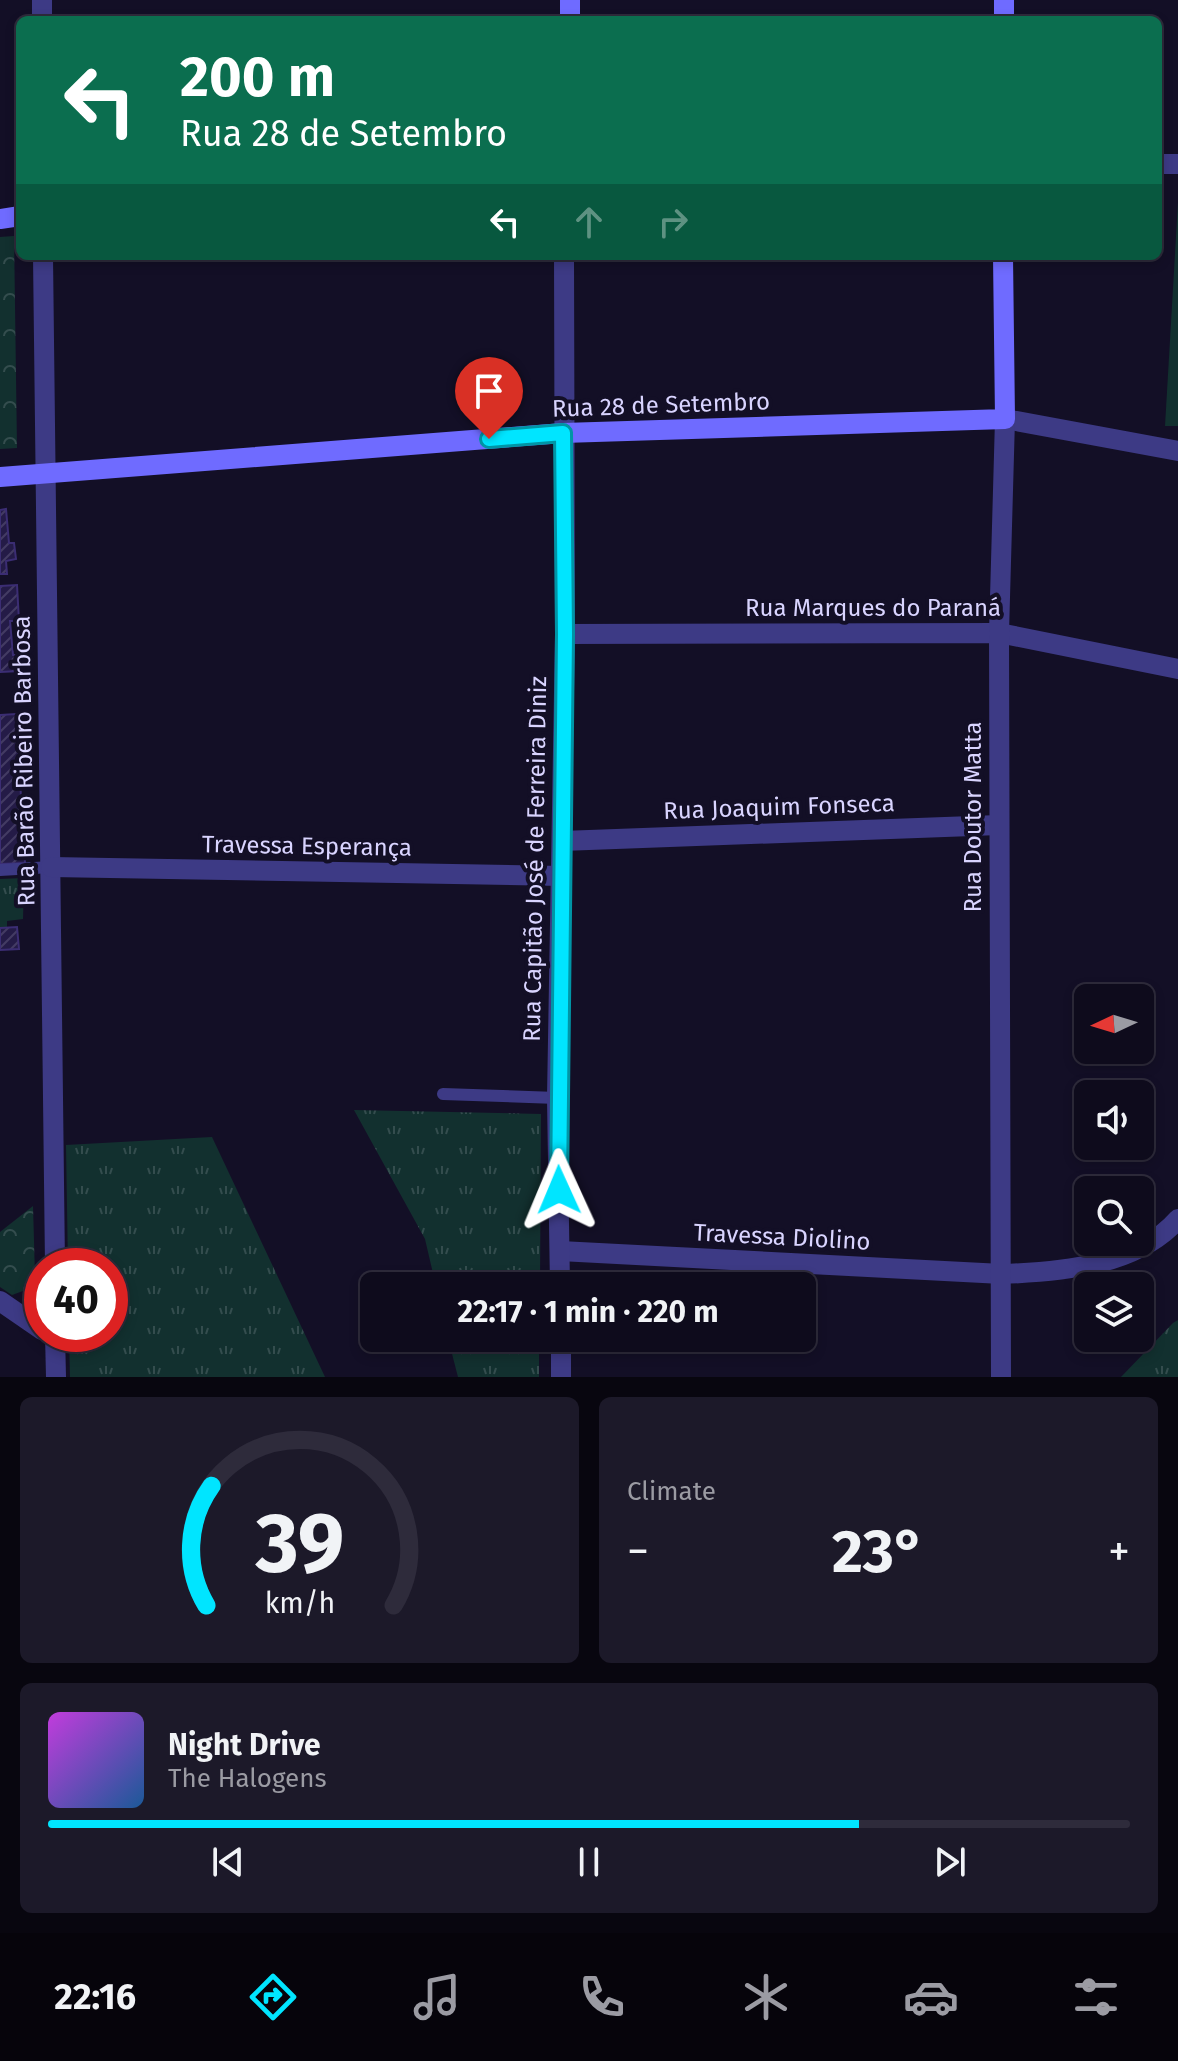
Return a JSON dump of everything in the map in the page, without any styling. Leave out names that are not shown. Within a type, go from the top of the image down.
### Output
[{"type":"main road","name":"Rua Doutor Matta","points":[[1003,260],[1005,419]]},
{"type":"main road","name":"Rua 28 de Setembro","points":[[0,477],[563,433],[1005,419]]},
{"type":"street","name":"Rua Barão Ribeiro Barbosa","points":[[43,260],[55,1248]]},
{"type":"street","name":"Rua Capitão José de Ferreira Diniz","points":[[560,1272],[557,1098],[565,634],[564,260]]},
{"type":"street","name":"Rua 28 de Setembro","points":[[1005,419],[1178,451]]},
{"type":"street","name":"Rua Doutor Matta","points":[[1001,1377],[999,633],[1005,419]]},
{"type":"street","name":"Rua Marques do Paraná","points":[[565,634],[999,633],[1178,669]]},
{"type":"street","name":"Rua Joaquim Fonseca","points":[[562,841],[999,825]]},
{"type":"street","name":"Travessa Esperança","points":[[51,867],[562,876]]},
{"type":"street","name":"Travessa Diolino","points":[[560,1251],[1002,1274],[1055,1272],[1138,1250],[1166,1233],[1178,1219]]},
{"type":"street","points":[[0,1301],[24,1317]]},
{"type":"street","points":[[53,1352],[56,1377]]},
{"type":"street","points":[[561,1352],[561,1377]]},
{"type":"lane","points":[[0,870],[51,867]]},
{"type":"lane","points":[[443,1094],[557,1098]]},
{"type":"green space","points":[[1178,202],[1178,426],[1165,426]]},
{"type":"green space","points":[[14,236],[17,448],[0,449],[0,237]]},
{"type":"green space","points":[[24,878],[23,919],[7,921],[7,927],[0,928],[0,879]]},
{"type":"green space","points":[[354,1110],[541,1114],[540,1272],[433,1272],[425,1239]]},
{"type":"green space","points":[[212,1137],[325,1377],[70,1377],[69,1352],[128,1352],[128,1248],[68,1248],[66,1145]]},
{"type":"green space","points":[[33,1206],[34,1248],[24,1248],[24,1291],[12,1295],[0,1287],[0,1232]]},
{"type":"green space","points":[[1178,1320],[1178,1377],[1121,1377],[1145,1352],[1154,1352],[1154,1343]]},
{"type":"green space","points":[[452,1352],[539,1352],[539,1377],[458,1377]]},
{"type":"building","points":[[6,509],[9,543],[14,543],[16,559],[6,561],[7,574],[0,574],[0,510]]},
{"type":"building","points":[[17,585],[19,621],[10,621],[13,655],[18,655],[19,671],[0,672],[0,586]]},
{"type":"building","points":[[16,714],[25,863],[0,864],[0,715]]},
{"type":"building","points":[[17,927],[19,949],[0,950],[0,928]]},
{"type":"route","points":[[489,439],[563,433],[565,634],[557,1098],[559,1190]]}]
